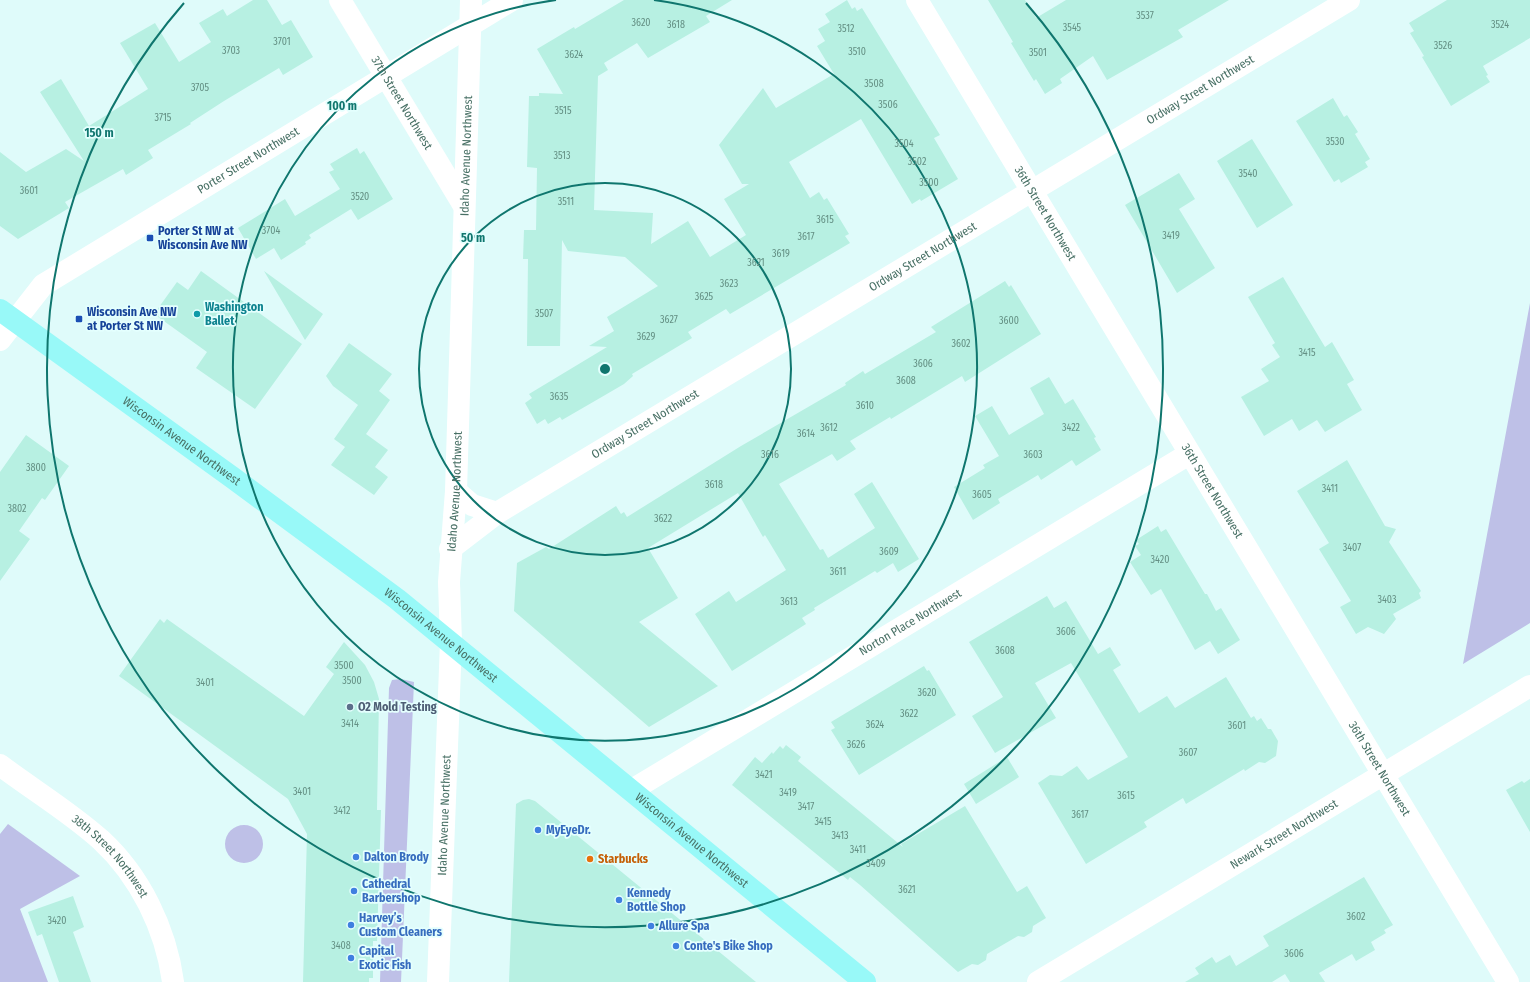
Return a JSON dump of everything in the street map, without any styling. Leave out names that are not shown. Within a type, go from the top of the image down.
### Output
[{"type":"main road","name":"Wisconsin Avenue Northwest","points":[[7,315],[233,478],[397,599],[865,982]]},
{"type":"street","name":"37th Street Northwest","points":[[340,0],[464,206]]},
{"type":"street","name":"Idaho Avenue Northwest","points":[[438,982],[451,642],[449,582],[450,549],[456,491],[471,0]]},
{"type":"street","name":"Porter Street Northwest","points":[[0,340],[7,315],[43,285],[512,0]]},
{"type":"street","name":"36th Street Northwest","points":[[917,0],[1508,982]]},
{"type":"street","name":"Ordway Street Northwest","points":[[450,549],[497,513],[1349,0]]},
{"type":"street","name":"Norton Place Northwest","points":[[632,790],[1189,454]]},
{"type":"street","points":[[456,491],[472,505],[497,513]]},
{"type":"street","name":"Newark Street Northwest","points":[[1038,982],[1530,686]]},
{"type":"street","name":"38th Street Northwest","points":[[0,765],[90,831],[118,859],[138,886],[153,915],[167,951],[172,982]]},
{"type":"shaded area","points":[[1530,303],[1530,623],[1463,664]]},
{"type":"shaded area","points":[[401,679],[414,682],[401,982],[380,982],[389,688],[392,680]]},
{"type":"shaded area","points":[[8,824],[80,876],[20,909],[48,982],[0,982],[0,834]]},
{"type":"shaded area","points":[[244,825],[254,828],[260,834],[263,844],[260,854],[254,860],[244,863],[234,860],[228,854],[225,844],[228,834],[234,828]]},
{"type":"building","points":[[253,0],[267,0],[282,25],[291,20],[313,57],[283,75],[279,68],[224,101],[190,123],[191,124],[148,150],[153,158],[126,175],[123,169],[65,202],[69,208],[18,239],[0,226],[0,152],[26,172],[66,149],[84,161],[40,92],[61,79],[89,126],[148,89],[120,43],[155,23],[179,62],[211,42],[199,23],[223,9],[227,16]]},
{"type":"building","points":[[624,0],[732,0],[706,16],[710,22],[648,58],[637,43],[604,63],[608,70],[598,76],[594,210],[653,213],[651,244],[688,221],[710,257],[746,235],[724,199],[749,184],[742,184],[719,145],[763,88],[776,108],[834,74],[817,46],[825,41],[818,29],[830,22],[825,14],[847,0],[852,9],[855,7],[857,11],[862,8],[940,135],[934,138],[958,179],[921,201],[920,199],[912,204],[861,119],[789,162],[810,198],[819,192],[824,200],[827,198],[849,234],[845,236],[850,243],[730,314],[726,309],[688,332],[692,338],[632,374],[633,376],[624,384],[562,420],[560,417],[548,424],[545,419],[537,424],[525,403],[532,398],[529,394],[607,347],[589,346],[614,331],[607,317],[658,286],[625,257],[568,251],[562,240],[560,346],[527,346],[528,259],[523,259],[524,230],[536,230],[537,168],[527,167],[529,96],[539,96],[539,93],[563,94],[537,49],[574,27],[575,29]]},
{"type":"building","points":[[988,0],[1025,0],[1036,18],[1066,0],[1229,0],[1178,30],[1183,37],[1107,80],[1093,56],[1060,79],[1062,83],[1045,94],[1036,79],[1034,81],[1011,43],[1013,42]]},
{"type":"building","points":[[1447,0],[1530,0],[1530,38],[1483,66],[1488,75],[1486,76],[1490,82],[1451,106],[1422,57],[1424,56],[1410,33],[1414,31],[1409,23]]},
{"type":"building","points":[[1333,98],[1344,117],[1347,115],[1358,132],[1355,134],[1370,159],[1365,162],[1368,167],[1341,183],[1339,179],[1334,182],[1296,121]]},
{"type":"building","points":[[1252,139],[1293,205],[1257,228],[1217,161]]},
{"type":"building","points":[[357,148],[360,154],[364,151],[393,199],[358,220],[351,209],[309,235],[311,238],[305,242],[306,244],[281,260],[274,248],[256,259],[238,228],[285,199],[295,216],[340,189],[329,172],[334,170],[330,164]]},
{"type":"building","points":[[1179,173],[1195,199],[1179,209],[1215,268],[1177,293],[1125,205]]},
{"type":"building","points":[[201,271],[302,344],[255,409],[196,368],[207,352],[154,314],[177,282],[188,290]]},
{"type":"building","points":[[264,271],[323,314],[305,340]]},
{"type":"building","points":[[1283,277],[1325,347],[1332,342],[1354,380],[1347,384],[1362,410],[1325,432],[1317,420],[1299,431],[1292,419],[1264,436],[1241,397],[1269,381],[1261,369],[1280,357],[1272,345],[1275,343],[1248,297]]},
{"type":"building","points":[[1005,281],[1009,287],[1011,285],[1041,334],[965,382],[962,376],[891,419],[890,417],[850,441],[856,449],[837,461],[832,454],[779,484],[820,550],[823,549],[828,558],[875,528],[854,494],[872,482],[919,559],[898,572],[893,563],[877,573],[875,571],[814,608],[815,610],[802,618],[806,624],[732,671],[695,614],[729,591],[736,602],[786,570],[765,535],[763,537],[738,493],[648,548],[678,598],[639,622],[718,686],[649,727],[514,611],[517,563],[546,547],[549,549],[616,506],[621,514],[624,512],[627,517],[741,446],[846,385],[845,383],[863,371],[865,374],[936,332],[931,327]]},
{"type":"building","points":[[349,343],[392,374],[379,391],[390,400],[366,434],[388,450],[375,467],[388,477],[374,495],[331,465],[345,447],[334,439],[358,405],[333,386],[326,376]]},
{"type":"building","points":[[1049,377],[1065,404],[1073,399],[1096,437],[1094,438],[1101,450],[1076,466],[1072,460],[1041,480],[1038,475],[998,499],[1000,503],[973,520],[954,487],[985,468],[983,465],[999,456],[975,416],[992,406],[1009,435],[1044,414],[1030,388]]},
{"type":"building","points":[[26,435],[69,466],[45,500],[42,498],[19,531],[30,539],[0,581],[0,472]]},
{"type":"building","points":[[1347,460],[1385,526],[1396,529],[1389,542],[1421,591],[1419,593],[1421,598],[1393,614],[1396,619],[1384,634],[1368,627],[1356,634],[1340,607],[1351,601],[1319,549],[1329,543],[1297,491]]},
{"type":"building","points":[[1158,526],[1161,532],[1166,529],[1216,611],[1221,608],[1240,640],[1218,654],[1210,641],[1195,650],[1161,589],[1151,595],[1130,562],[1141,555],[1135,546],[1139,544],[1136,540]]},
{"type":"building","points":[[1047,596],[1054,608],[1066,601],[1098,654],[1110,647],[1121,665],[1113,670],[1139,713],[1167,696],[1175,708],[1226,677],[1251,718],[1254,716],[1257,721],[1261,718],[1268,729],[1271,729],[1278,741],[1276,756],[1265,763],[1259,762],[1245,771],[1244,769],[1186,804],[1183,798],[1144,822],[1147,827],[1086,864],[1038,783],[1050,775],[1062,776],[1077,766],[1088,780],[1128,757],[1071,663],[1035,683],[1056,718],[995,753],[972,716],[1003,697],[969,642]]},
{"type":"building","points":[[160,619],[164,623],[167,619],[304,716],[334,674],[326,667],[344,642],[365,665],[374,682],[379,699],[377,810],[381,810],[377,941],[373,941],[373,978],[369,978],[369,982],[303,982],[307,834],[288,799],[119,676]]},
{"type":"building","points":[[924,666],[927,671],[929,670],[956,715],[859,775],[831,730],[835,728],[831,722]]},
{"type":"building","points":[[786,745],[801,757],[798,761],[903,847],[901,844],[965,806],[1017,892],[1027,886],[1046,918],[1033,926],[1032,932],[1024,937],[1018,936],[987,954],[986,960],[978,965],[972,964],[958,972],[860,885],[850,877],[848,880],[732,785],[755,757],[762,763],[780,746],[783,749]]},
{"type":"building","points":[[1007,757],[1019,777],[976,804],[964,784]]},
{"type":"building","points":[[1530,779],[1530,832],[1506,790],[1522,781],[1524,783]]},
{"type":"building","points":[[529,799],[535,801],[756,982],[509,982],[516,804],[523,800]]},
{"type":"building","points":[[1364,877],[1393,925],[1384,930],[1386,933],[1371,942],[1375,950],[1356,961],[1352,954],[1319,973],[1325,982],[1290,982],[1285,974],[1272,982],[1185,982],[1199,974],[1195,968],[1212,957],[1216,963],[1230,955],[1236,966],[1269,946],[1263,936]]},
{"type":"building","points":[[73,896],[84,927],[73,932],[91,982],[59,982],[42,934],[37,936],[28,912]]},
{"type":"place","name":"Porter St NW at Wisconsin Ave NW","points":[[150,238]]},
{"type":"place","name":"Washington Ballet","points":[[197,314]]},
{"type":"place","name":"Wisconsin Ave NW at Porter St NW","points":[[79,319]]},
{"type":"place","name":"O2 Mold Testing","points":[[350,707]]},
{"type":"place","name":"MyEyeDr.","points":[[538,830]]},
{"type":"place","name":"Dalton Brody","points":[[356,857]]},
{"type":"place","name":"Starbucks","points":[[590,859]]},
{"type":"place","name":"Cathedral Barbershop","points":[[354,891]]},
{"type":"place","name":"Kennedy Bottle Shop","points":[[619,900]]},
{"type":"place","name":"Harvey’s Custom Cleaners","points":[[351,925]]},
{"type":"place","name":"Allure Spa","points":[[651,926]]},
{"type":"place","name":"Conte's Bike Shop","points":[[676,946]]},
{"type":"place","name":"Capital Exotic Fish","points":[[351,958]]}]
